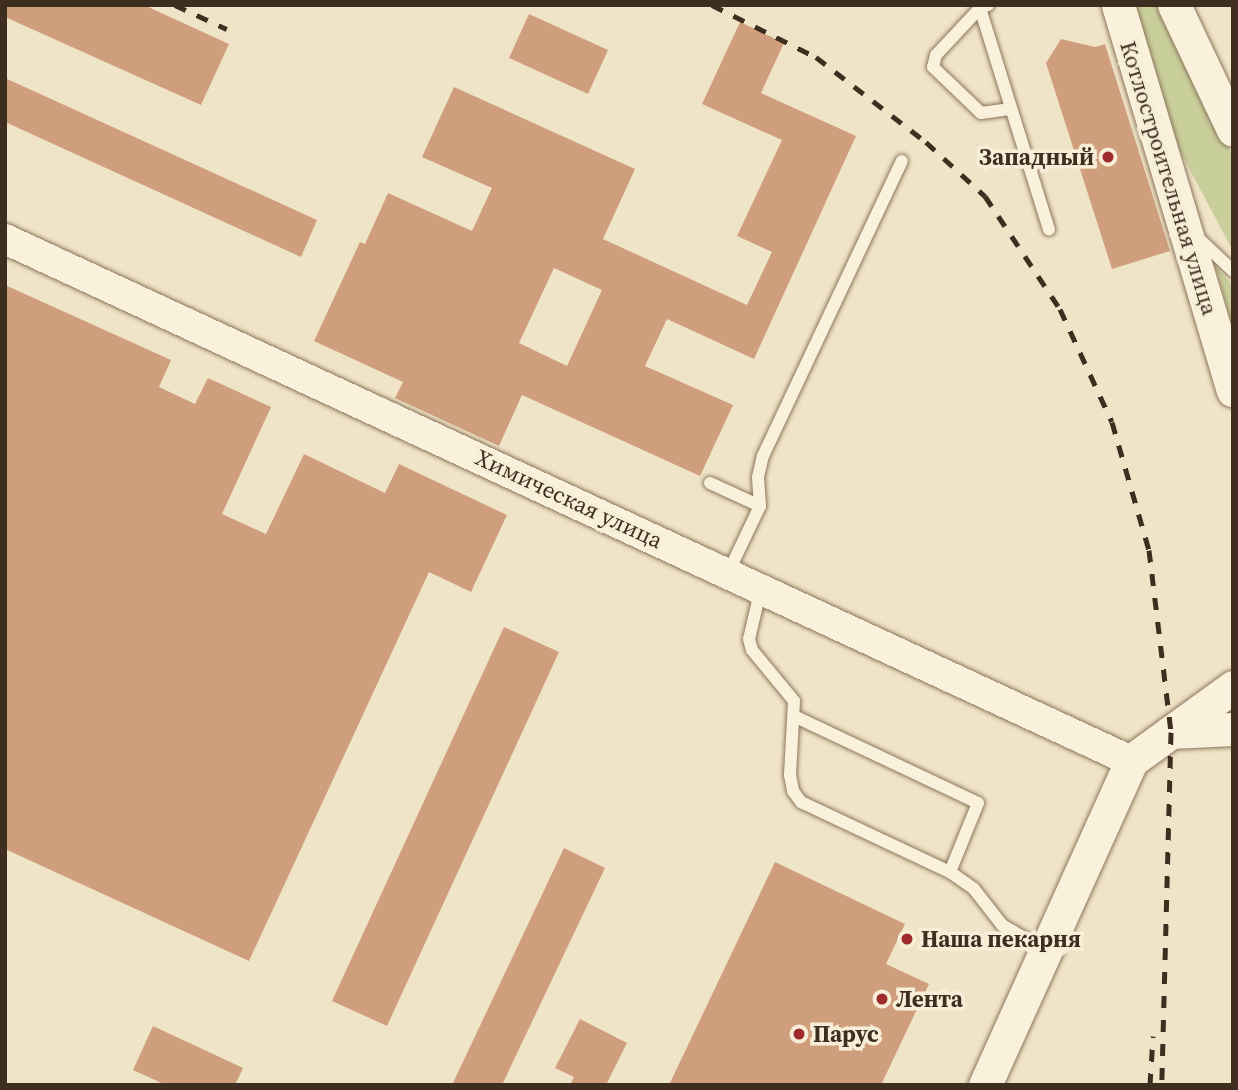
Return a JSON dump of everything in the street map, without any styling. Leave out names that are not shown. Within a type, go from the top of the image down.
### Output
[{"type":"main road","name":"Котлостроительная улица","points":[[1118,5],[1233,390]]},
{"type":"main road","points":[[1174,5],[1233,131]]},
{"type":"main road","points":[[985,1085],[1131,761],[1233,687]]},
{"type":"main road","points":[[1171,732],[1233,729]]},
{"type":"street","name":"Химическая улица","points":[[5,239],[1131,761]]},
{"type":"lane","points":[[984,6],[936,55],[933,67],[981,113],[1011,109]]},
{"type":"lane","points":[[984,6],[1011,109],[1049,230]]},
{"type":"lane","points":[[728,573],[760,506],[758,477],[763,456],[902,161]]},
{"type":"lane","points":[[1183,223],[1233,271]]},
{"type":"lane","points":[[710,483],[760,506]]},
{"type":"lane","points":[[761,588],[749,639],[752,650],[794,701],[796,717],[790,775],[793,791],[801,802],[950,872],[974,889],[1002,925],[1046,950]]},
{"type":"lane","points":[[796,717],[978,803],[950,872]]},
{"type":"green space","points":[[1134,5],[1157,5],[1233,157],[1233,251],[1174,140]]},
{"type":"green space","points":[[1216,267],[1233,286],[1233,330]]},
{"type":"building","points":[[5,5],[144,5],[229,44],[201,105],[5,17]]},
{"type":"building","points":[[529,14],[608,50],[588,94],[509,58]]},
{"type":"building","points":[[740,22],[784,43],[761,93],[856,136],[754,359],[667,319],[645,366],[733,405],[700,476],[522,395],[499,446],[395,398],[403,382],[314,341],[360,242],[365,244],[388,193],[472,231],[492,188],[422,157],[454,87],[635,169],[603,239],[747,305],[772,252],[737,236],[782,140],[702,104]],"holes":[[[554,268],[602,290],[567,366],[519,343]]]},
{"type":"building","name":"Западный","points":[[1061,39],[1095,47],[1105,44],[1170,251],[1112,269],[1046,63]]},
{"type":"building","points":[[5,78],[317,220],[301,257],[5,122]]},
{"type":"building","points":[[5,285],[171,360],[159,387],[195,404],[208,378],[271,407],[222,514],[266,534],[304,454],[385,493],[399,464],[507,515],[471,592],[429,572],[249,961],[5,849]]},
{"type":"building","points":[[504,627],[559,652],[387,1026],[332,1001]]},
{"type":"building","points":[[564,848],[605,868],[502,1085],[452,1085]]},
{"type":"building","name":"Парус","points":[[775,862],[905,924],[886,964],[929,984],[881,1085],[669,1085]]},
{"type":"building","points":[[580,1019],[627,1043],[606,1085],[570,1085],[574,1077],[555,1068]]},
{"type":"building","points":[[153,1026],[243,1068],[235,1085],[166,1085],[133,1070]]},
{"type":"railway","points":[[175,5],[227,29]]},
{"type":"railway","points":[[712,5],[816,57],[926,142],[985,196],[1060,309],[1112,422],[1149,550],[1171,732],[1162,1085]]},
{"type":"railway","points":[[1150,1085],[1153,1036]]},
{"type":"place","name":"Западный","points":[[1108,157]]},
{"type":"place","name":"Наша пекарня","points":[[907,939]]},
{"type":"place","name":"Лента","points":[[882,999]]},
{"type":"place","name":"Парус","points":[[799,1034]]}]
